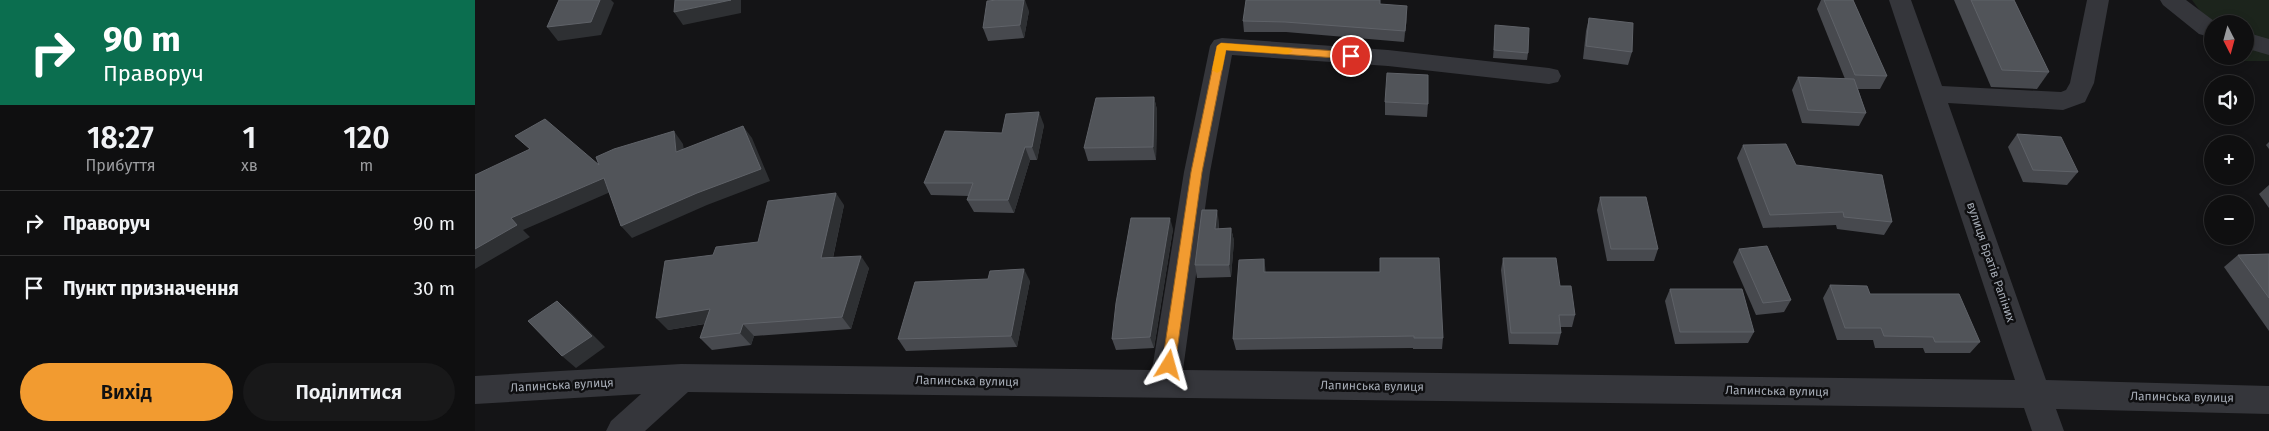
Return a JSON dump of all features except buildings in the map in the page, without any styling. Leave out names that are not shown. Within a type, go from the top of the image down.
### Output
[{"type":"street","name":"вулиця Братів Рапіних","points":[[1900,0],[1934,94],[2048,431]]},
{"type":"street","points":[[1934,94],[2063,100],[2076,96],[2082,83],[2098,0]]},
{"type":"street","points":[[2171,0],[2204,27]]},
{"type":"street","points":[[2254,43],[2269,47]]},
{"type":"street","points":[[1166,383],[1197,172],[1221,46],[1388,58],[1549,76]]},
{"type":"street","points":[[622,431],[681,378]]},
{"type":"street","name":"Лапинська вулиця","points":[[475,390],[681,378],[2035,394],[2269,400]]},
{"type":"shaded area","points":[[2192,0],[2269,0],[2269,61],[2254,61],[2254,15],[2204,16]]},
{"type":"slow traffic","points":[[1217,70],[1221,46],[1288,51]]},
{"type":"route","points":[[1169,365],[1197,172],[1221,46],[1351,56]]}]
